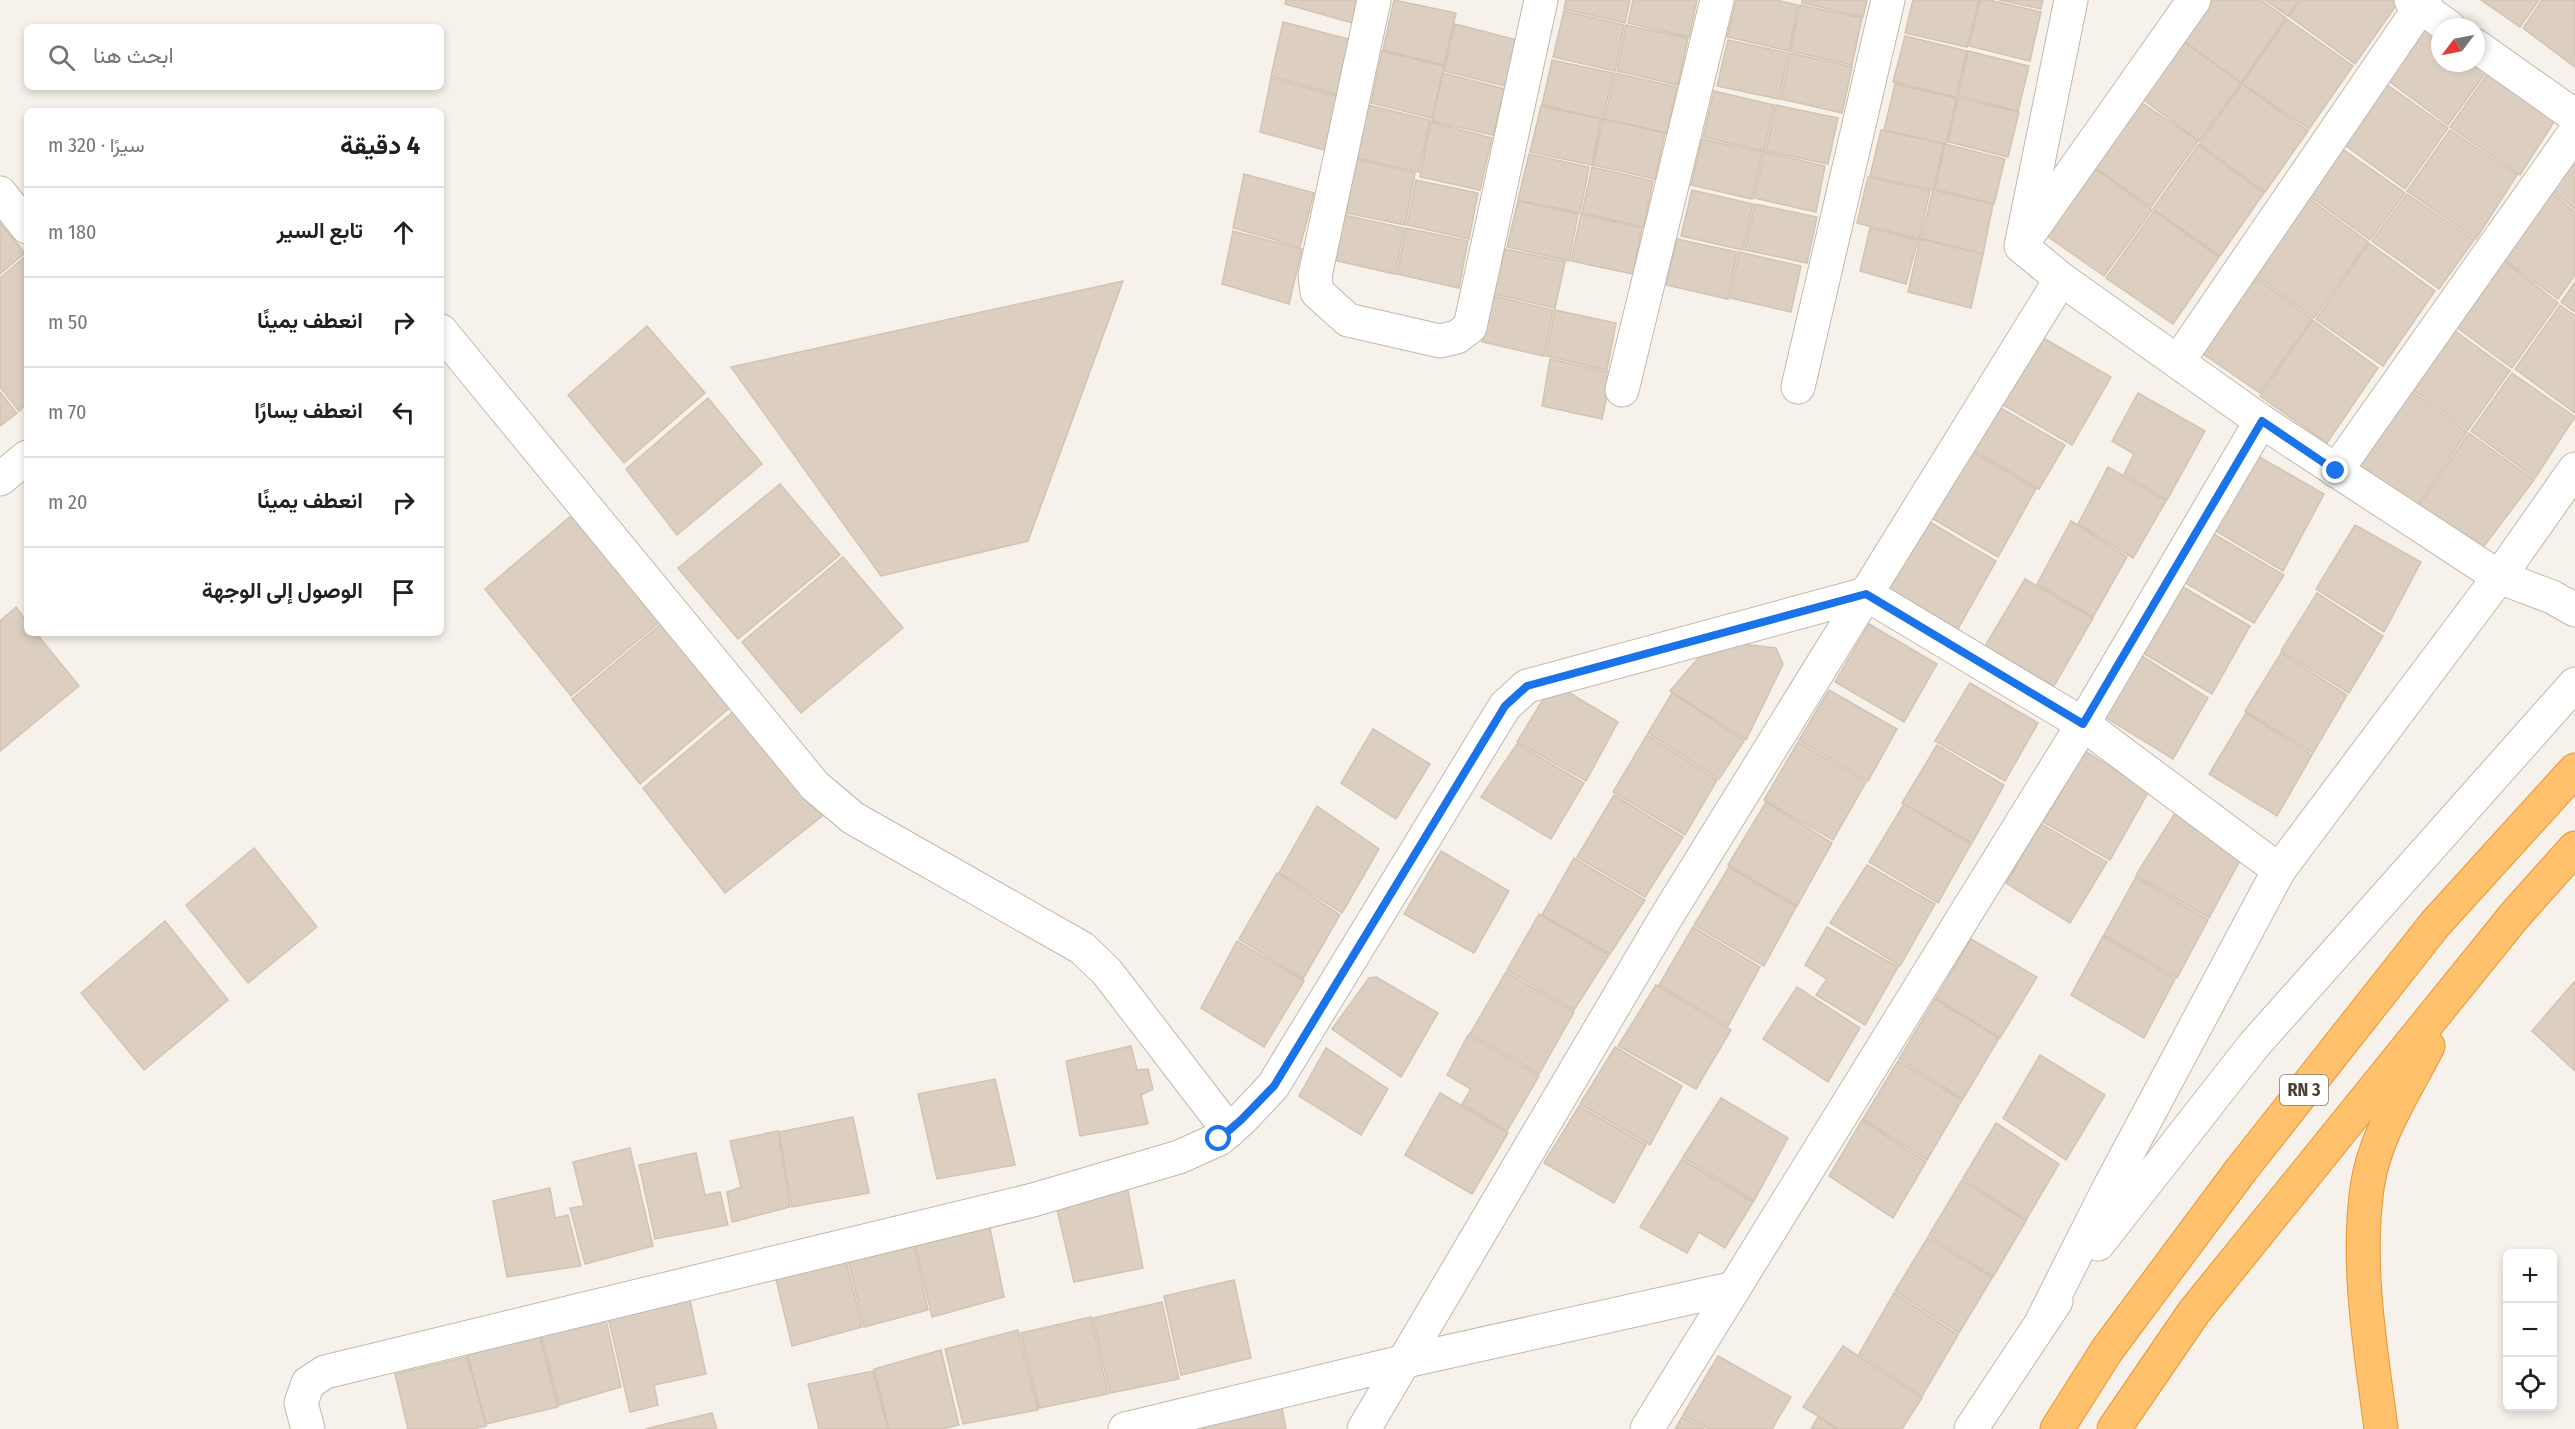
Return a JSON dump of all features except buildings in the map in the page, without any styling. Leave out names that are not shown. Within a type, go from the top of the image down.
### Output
[{"type":"highway","name":"RN 3","points":[[2057,1429],[2107,1350],[2241,1170],[2435,924],[2575,770]]},
{"type":"highway","name":"RN 3","points":[[2114,1429],[2194,1312],[2515,915],[2575,848]]},
{"type":"highway","points":[[2381,1429],[2368,1329],[2363,1260],[2367,1187],[2385,1128],[2463,980]]},
{"type":"street","points":[[1374,0],[1315,276],[1317,292],[1348,320],[1440,341],[1457,336],[1470,327],[1541,0]]},
{"type":"street","points":[[1622,390],[1717,0]]},
{"type":"street","points":[[1798,387],[1888,0]]},
{"type":"street","points":[[2021,246],[2071,0]]},
{"type":"street","points":[[2021,246],[2194,0]]},
{"type":"street","points":[[2179,360],[2418,2],[2438,18]]},
{"type":"street","points":[[2485,52],[2575,116]]},
{"type":"street","points":[[2336,471],[2575,132]]},
{"type":"street","points":[[0,193],[24,223]]},
{"type":"street","points":[[2021,246],[2061,279],[2336,471],[2499,577],[2552,597],[2575,610]]},
{"type":"street","points":[[1364,1429],[1665,919],[2061,279]]},
{"type":"street","points":[[444,335],[815,786],[853,818],[1082,948],[1107,972],[1229,1131]]},
{"type":"street","points":[[1647,1429],[2083,724],[2262,421]]},
{"type":"street","points":[[0,479],[24,459]]},
{"type":"street","points":[[2043,1318],[2109,1188],[2279,870],[2499,577],[2575,469]]},
{"type":"street","points":[[308,1429],[301,1403],[308,1383],[325,1372],[1033,1200],[1179,1156],[1219,1139],[1274,1086],[1505,706],[1527,686],[1866,594],[2083,724],[2279,870]]},
{"type":"street","points":[[1971,1429],[2043,1318],[2113,1223],[2254,1045],[2575,684]]},
{"type":"street","points":[[1125,1429],[1406,1361],[1734,1288]]},
{"type":"route","points":[[1219,1139],[1274,1086],[1505,706],[1527,686],[1866,594],[2083,724],[2262,421],[2336,471]]}]
